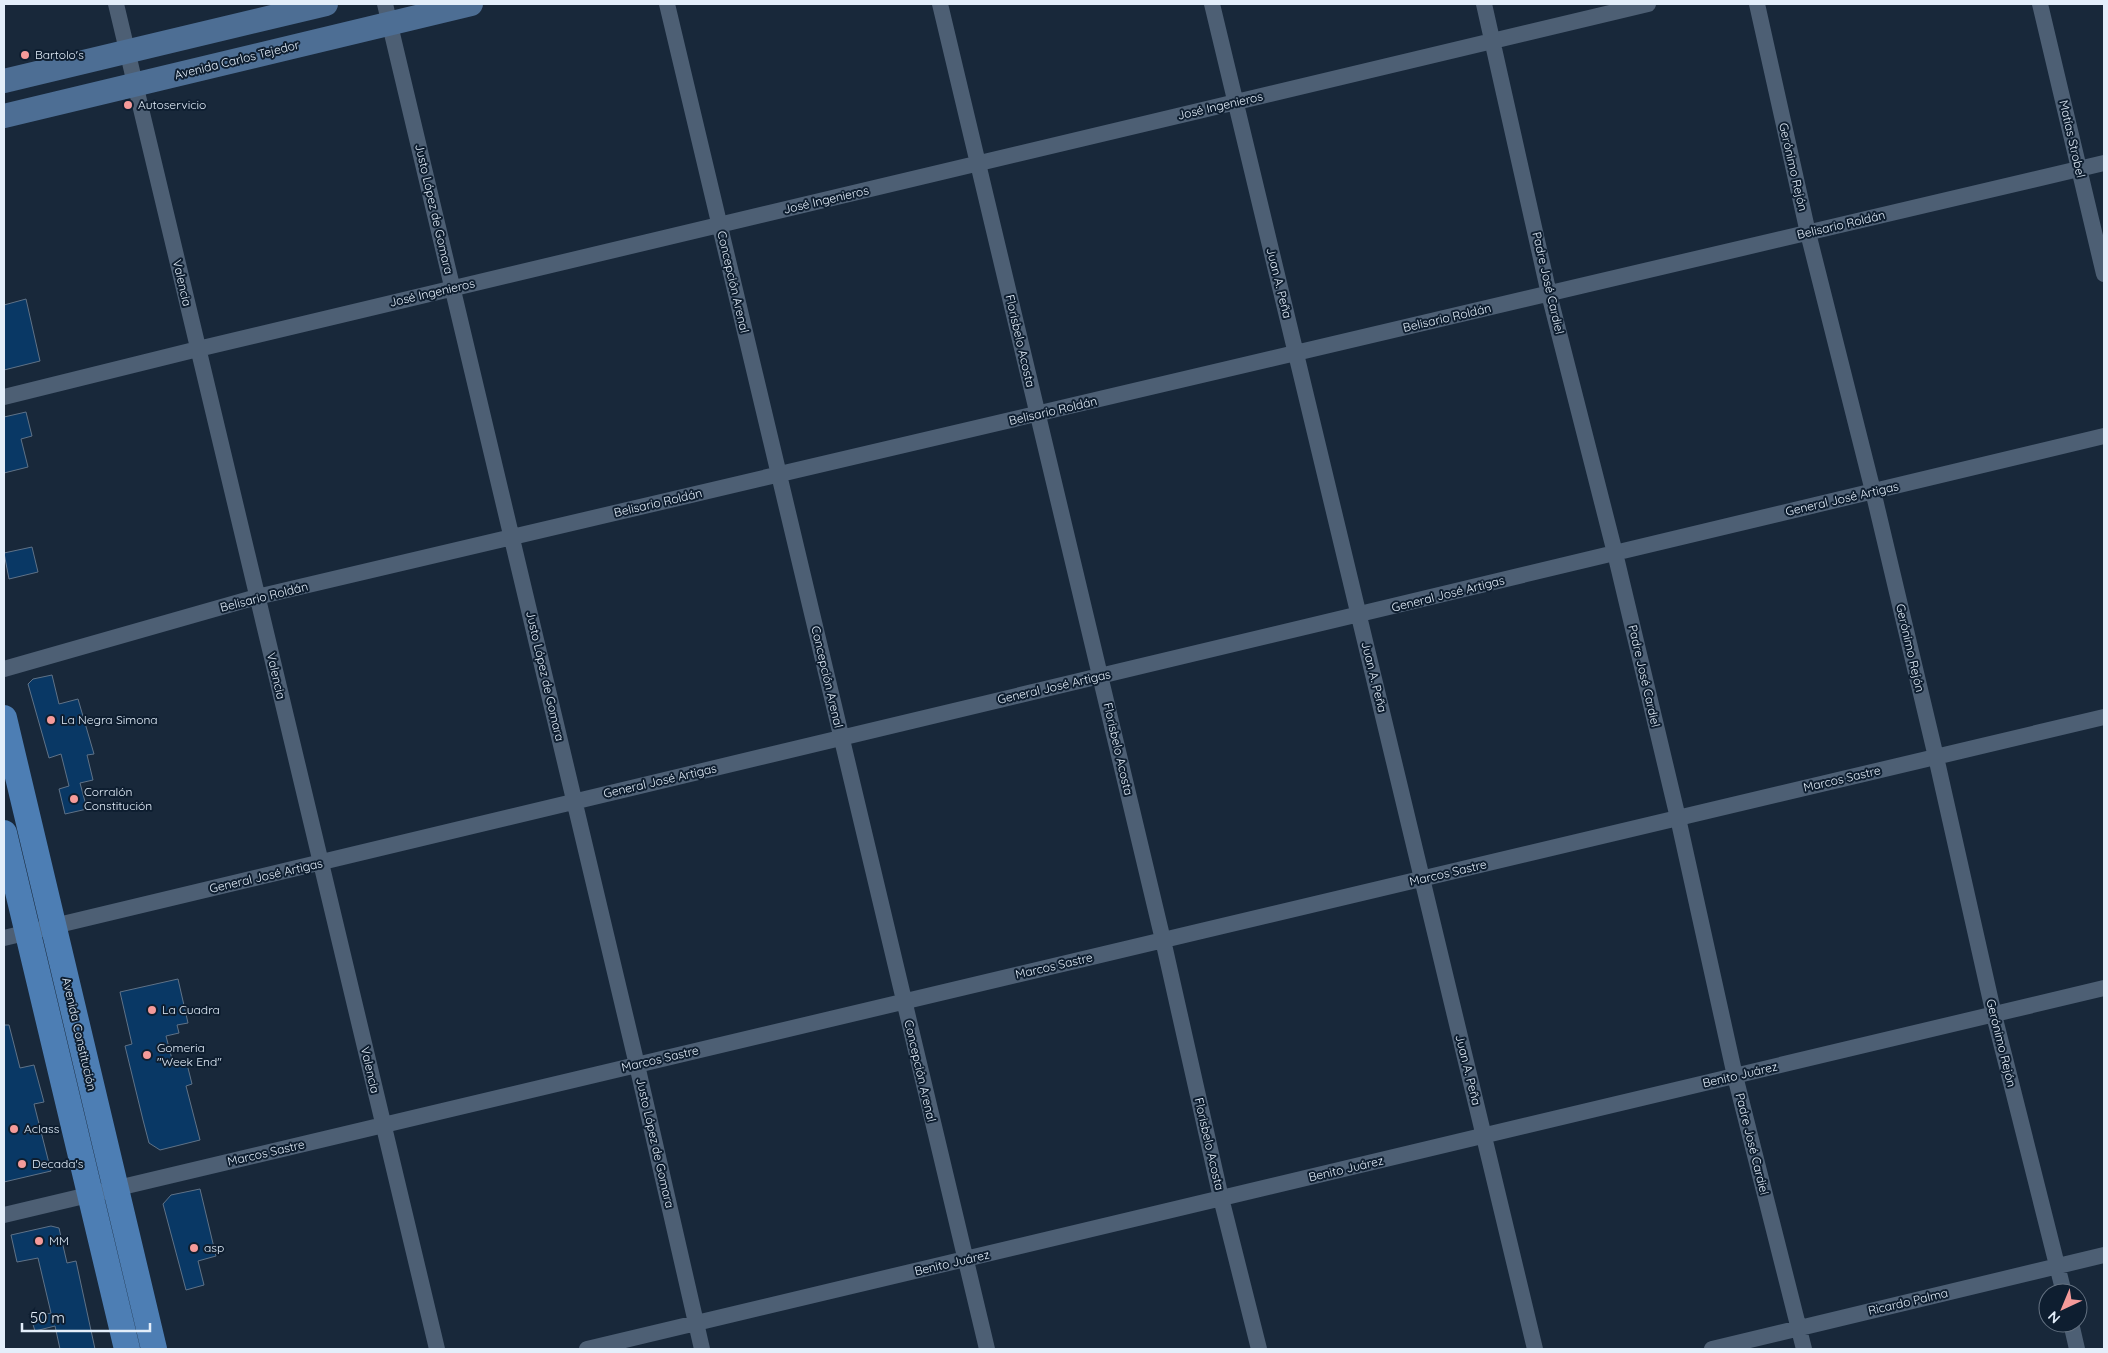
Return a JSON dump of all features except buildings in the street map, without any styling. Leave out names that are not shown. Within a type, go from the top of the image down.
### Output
[{"type":"main road","points":[[4,81],[326,4]]},
{"type":"main road","name":"Avenida Carlos Tejedor","points":[[4,116],[135,84],[387,14],[471,4]]},
{"type":"main road","name":"Avenida Constitución","points":[[4,718],[154,1349]]},
{"type":"main road","points":[[4,833],[16,936],[90,1195],[127,1349]]},
{"type":"street","name":"Valencia","points":[[116,4],[437,1349]]},
{"type":"street","name":"Concepción Arenal","points":[[667,4],[987,1349]]},
{"type":"street","name":"Florisbelo Acosta","points":[[940,4],[1163,940],[1221,1198],[1259,1349]]},
{"type":"street","name":"Juan A. Peña","points":[[1212,4],[1535,1349]]},
{"type":"street","name":"Padre José Cardiel","points":[[1484,4],[1549,294],[1615,553],[1678,818],[1735,1076],[1804,1349]]},
{"type":"street","name":"José Ingenieros","points":[[4,397],[452,288],[1648,4]]},
{"type":"street","name":"Gerónimo Rejón","points":[[1757,4],[1808,233],[1873,491],[1936,757],[1994,1015],[2062,1283]]},
{"type":"street","name":"Matías Strobel","points":[[2040,4],[2104,274]]},
{"type":"street","name":"Justo López de Gomara","points":[[387,14],[575,802],[702,1349]]},
{"type":"street","name":"Belisario Roldán","points":[[4,669],[258,597],[2104,163]]},
{"type":"street","name":"General José Artigas","points":[[16,936],[2104,436]]},
{"type":"street","name":"Marcos Sastre","points":[[4,1215],[2104,717]]},
{"type":"street","name":"Benito Juárez","points":[[587,1349],[2104,988]]},
{"type":"street","name":"Ricardo Palma","points":[[1712,1349],[2104,1255]]},
{"type":"street","points":[[2073,1333],[2077,1349]]},
{"type":"place","name":"Bartolo's","points":[[25,55]]},
{"type":"place","name":"Autoservicio","points":[[128,105]]},
{"type":"place","name":"La Negra Simona","points":[[51,720]]},
{"type":"place","name":"Corralón Constitución","points":[[74,799]]},
{"type":"place","name":"La Cuadra","points":[[152,1010]]},
{"type":"place","name":"Gomeria \"Week End\"","points":[[147,1055]]},
{"type":"place","name":"Aclass","points":[[14,1129]]},
{"type":"place","name":"Decada's","points":[[22,1164]]},
{"type":"place","name":"MM","points":[[39,1241]]},
{"type":"place","name":"asp","points":[[194,1248]]}]
